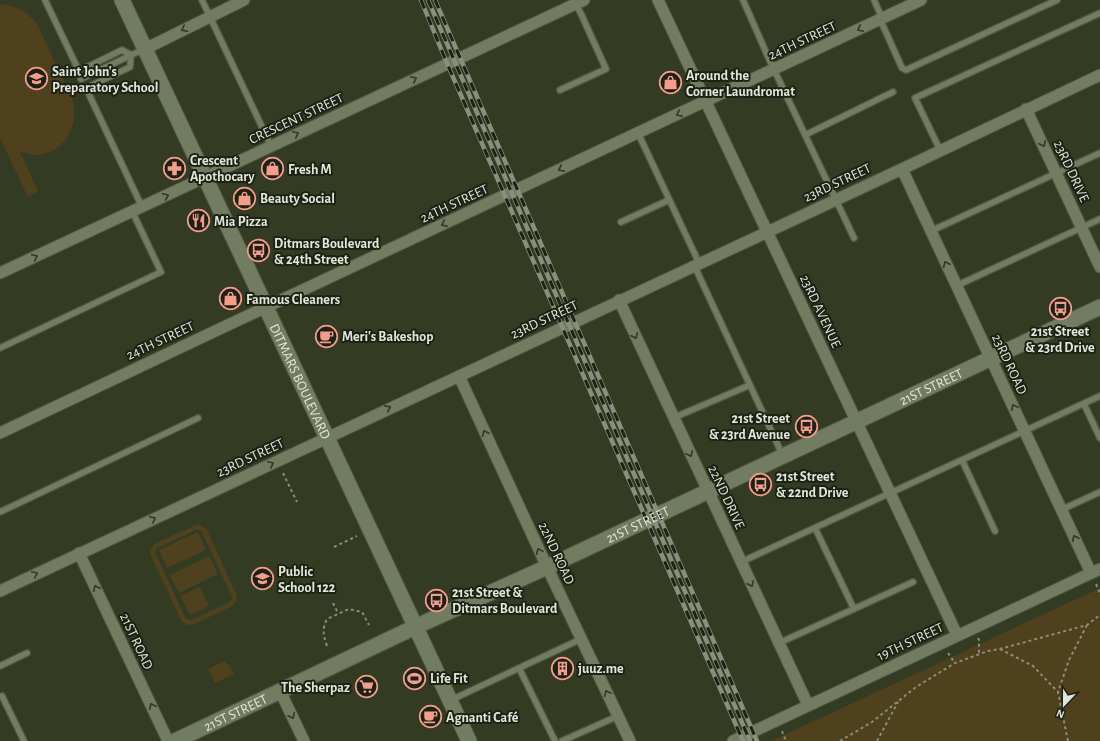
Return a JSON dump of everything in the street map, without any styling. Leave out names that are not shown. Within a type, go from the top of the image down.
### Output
[{"type":"street","name":"DITMARS BOULEVARD","points":[[122,0],[469,741]]},
{"type":"street","points":[[145,49],[244,0]]},
{"type":"street","name":"23RD AVENUE","points":[[658,0],[957,635]]},
{"type":"street","name":"24TH STREET","points":[[0,433],[921,0]]},
{"type":"street","name":"CRESCENT STREET","points":[[0,273],[580,2]]},
{"type":"street","name":"23RD STREET","points":[[0,591],[1100,75]]},
{"type":"street","name":"23RD DRIVE","points":[[1026,109],[1100,267]]},
{"type":"street","name":"23RD ROAD","points":[[902,169],[1062,510],[1096,571]]},
{"type":"street","name":"22ND DRIVE","points":[[619,300],[808,706]]},
{"type":"street","name":"21ST STREET","points":[[175,741],[415,627],[708,492],[1100,307]]},
{"type":"street","name":"22ND ROAD","points":[[458,376],[630,741]]},
{"type":"street","name":"21ST ROAD","points":[[79,554],[168,741]]},
{"type":"street","name":"19TH STREET","points":[[733,741],[1096,571]]},
{"type":"street","points":[[280,691],[304,741]]},
{"type":"lane","points":[[45,0],[78,71],[122,50],[131,55]]},
{"type":"lane","points":[[202,0],[271,146]]},
{"type":"lane","points":[[874,0],[902,68],[906,70],[1057,0]]},
{"type":"lane","points":[[744,1],[774,69],[854,238]]},
{"type":"lane","points":[[560,90],[606,69],[582,16],[580,2]]},
{"type":"lane","points":[[940,150],[915,98],[1100,13]]},
{"type":"lane","points":[[82,79],[145,49]]},
{"type":"lane","points":[[0,348],[161,272],[137,209],[86,88],[130,67],[131,55]]},
{"type":"lane","points":[[805,135],[893,92]]},
{"type":"lane","points":[[638,133],[783,456]]},
{"type":"lane","points":[[931,231],[1100,153]]},
{"type":"lane","points":[[621,222],[669,200]]},
{"type":"lane","points":[[956,286],[1100,219]]},
{"type":"lane","points":[[674,418],[750,385]]},
{"type":"lane","points":[[741,562],[1100,396]]},
{"type":"lane","points":[[1084,404],[1100,438]]},
{"type":"lane","points":[[0,512],[198,418]]},
{"type":"lane","points":[[962,460],[994,531]]},
{"type":"lane","points":[[1062,510],[1100,492]]},
{"type":"lane","points":[[815,528],[854,608]]},
{"type":"lane","points":[[779,643],[913,582]]},
{"type":"lane","points":[[450,700],[581,639]]},
{"type":"lane","points":[[0,666],[27,653]]},
{"type":"lane","points":[[519,668],[554,741]]},
{"type":"lane","points":[[2,696],[24,741]]},
{"type":"lane","points":[[562,741],[618,716]]},
{"type":"path","points":[[283,473],[297,502]]},
{"type":"path","points":[[334,547],[356,536]]},
{"type":"path","points":[[1096,584],[1100,592]]},
{"type":"path","points":[[333,603],[338,613]]},
{"type":"path","points":[[327,646],[323,628],[327,619],[338,613],[349,609],[362,612],[369,625]]},
{"type":"path","points":[[1068,741],[1058,692],[1069,660],[1087,625],[1100,614]]},
{"type":"path","points":[[840,741],[872,722],[916,687],[955,663],[988,651],[1087,625]]},
{"type":"path","points":[[977,637],[979,640],[979,654]]},
{"type":"path","points":[[1000,649],[1033,666],[1058,692]]},
{"type":"path","points":[[947,651],[955,663]]},
{"type":"path","points":[[877,741],[900,700]]},
{"type":"path","points":[[781,730],[786,741]]},
{"type":"shaded area","points":[[0,4],[21,10],[30,16],[37,24],[73,101],[74,120],[67,137],[61,144],[54,150],[35,155],[20,152],[38,191],[28,197],[0,138]]},
{"type":"shaded area","points":[[196,525],[201,525],[207,530],[237,596],[236,602],[232,606],[195,624],[189,625],[184,623],[181,620],[151,556],[151,549],[156,543]],"holes":[[[199,530],[202,532],[232,597],[231,601],[192,620],[189,620],[185,617],[155,552],[157,548]]]},
{"type":"shaded area","points":[[198,532],[206,550],[167,568],[159,550]]},
{"type":"shaded area","points":[[209,556],[218,574],[179,593],[170,575]]},
{"type":"shaded area","points":[[200,587],[209,606],[190,615],[180,596]]},
{"type":"shaded area","points":[[1100,588],[1100,741],[771,741]]},
{"type":"shaded area","points":[[225,661],[227,665],[229,664],[234,674],[215,683],[208,669]]},
{"type":"railway","points":[[421,0],[446,61],[743,741]]},
{"type":"railway","points":[[428,0],[750,741]]},
{"type":"railway","points":[[435,0],[757,741]]},
{"type":"place","name":"Saint John's Preparatory School","points":[[37,79]]},
{"type":"place","name":"Around the Corner Laundromat","points":[[671,83]]},
{"type":"place","name":"Crescent Apothocary","points":[[174,168]]},
{"type":"place","name":"Fresh M","points":[[273,169]]},
{"type":"place","name":"Beauty Social","points":[[245,198]]},
{"type":"place","name":"Mia Pizza","points":[[198,221]]},
{"type":"place","name":"Ditmars Boulevard & 24th Street","points":[[258,251]]},
{"type":"place","name":"Famous Cleaners","points":[[231,299]]},
{"type":"place","name":"21st Street & 23rd Drive","points":[[1060,309]]},
{"type":"place","name":"Meri's Bakeshop","points":[[327,336]]},
{"type":"place","name":"21st Street & 23rd Avenue","points":[[806,426]]},
{"type":"place","name":"21st Street & 22nd Drive","points":[[761,484]]},
{"type":"place","name":"Public School 122","points":[[263,579]]},
{"type":"place","name":"21st Street & Ditmars Boulevard","points":[[437,600]]},
{"type":"place","name":"juuz.me","points":[[563,668]]},
{"type":"place","name":"Life Fit","points":[[414,678]]},
{"type":"place","name":"The Sherpaz","points":[[366,687]]},
{"type":"place","name":"Agnanti Café","points":[[430,717]]}]
